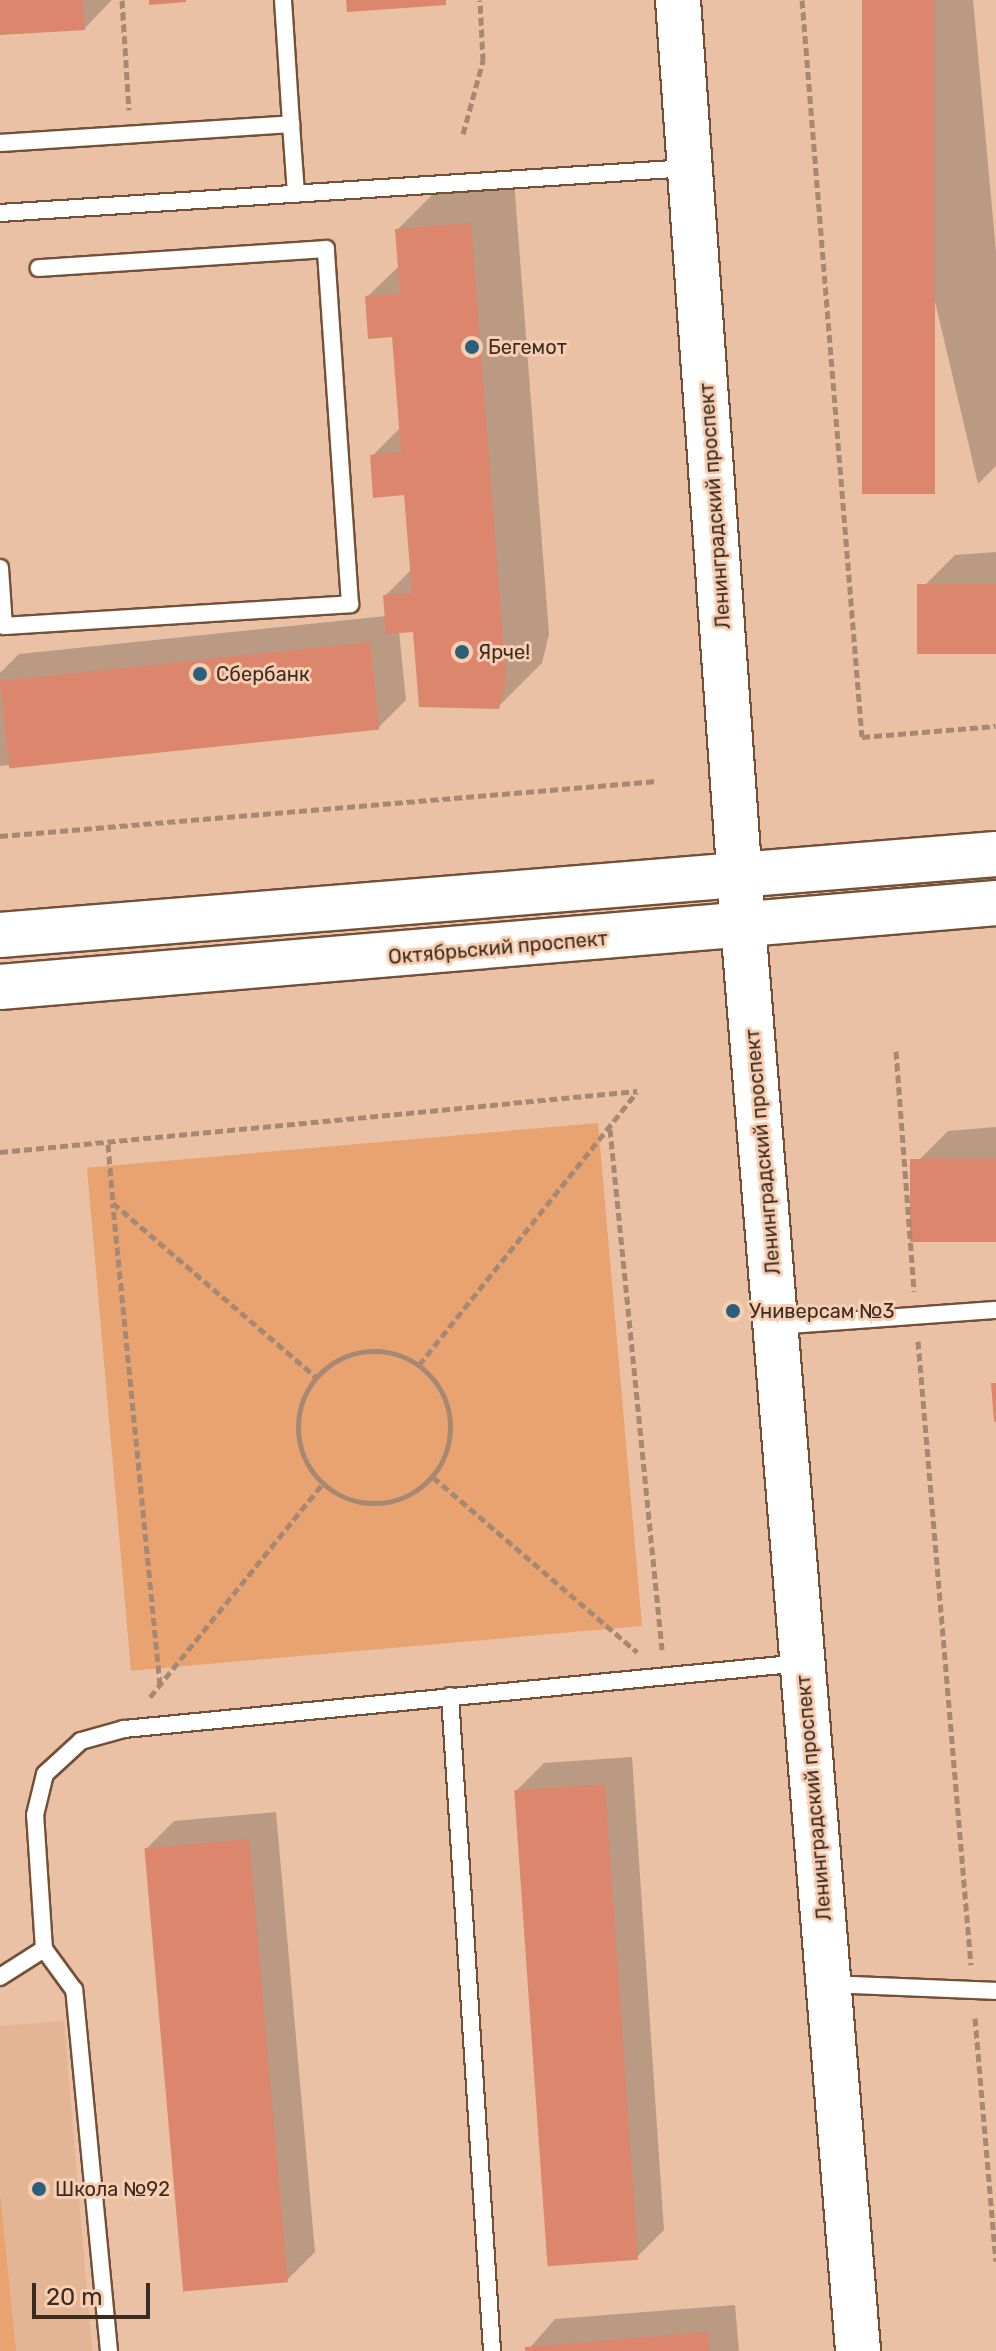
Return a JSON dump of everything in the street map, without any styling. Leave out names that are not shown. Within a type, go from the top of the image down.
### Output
[{"type":"main road","name":"Ленинградский проспект","points":[[678,0],[742,874],[743,924],[858,2351]]},
{"type":"main road","points":[[0,935],[996,854]]},
{"type":"main road","name":"Октябрьский проспект","points":[[0,987],[996,903]]},
{"type":"lane","points":[[283,0],[296,194]]},
{"type":"lane","points":[[0,143],[291,124]]},
{"type":"lane","points":[[0,213],[691,168]]},
{"type":"lane","points":[[0,568],[4,626],[350,604],[326,249],[39,268]]},
{"type":"lane","points":[[777,1326],[996,1310]]},
{"type":"lane","points":[[109,2351],[74,1990],[44,1949],[35,1815],[45,1774],[81,1741],[124,1729],[804,1663]]},
{"type":"lane","points":[[450,1696],[492,2351]]},
{"type":"lane","points":[[0,1977],[44,1949]]},
{"type":"lane","points":[[829,1984],[973,1993],[996,1991]]},
{"type":"path","points":[[122,0],[131,135]]},
{"type":"path","points":[[463,134],[481,76],[480,0]]},
{"type":"path","points":[[802,0],[862,737],[996,726]]},
{"type":"path","points":[[0,836],[657,781]]},
{"type":"path","points":[[896,1051],[996,2261]]},
{"type":"path","points":[[0,1152],[637,1091],[610,1129],[419,1365]]},
{"type":"path","points":[[610,1129],[664,1675]]},
{"type":"path","points":[[108,1144],[160,1685]]},
{"type":"path","points":[[113,1203],[316,1377]]},
{"type":"path","points":[[372,1351],[419,1365],[450,1414],[444,1458],[433,1477],[397,1501],[376,1504],[323,1483],[298,1440],[303,1396],[316,1377],[351,1354],[372,1351]]},
{"type":"path","points":[[433,1477],[664,1675]]},
{"type":"path","points":[[124,1729],[323,1483]]},
{"type":"shaded area","points":[[598,1123],[642,1626],[131,1671],[87,1168]]},
{"type":"shaded area","name":"Школа №92","points":[[64,2021],[92,2351],[0,2351],[0,2026]]},
{"type":"shaded area","points":[[0,2193],[16,2351],[0,2351]]},
{"type":"building","points":[[0,0],[83,0],[85,30],[0,35]]},
{"type":"building","points":[[149,0],[186,0],[186,2],[149,5]]},
{"type":"building","points":[[346,0],[446,0],[446,5],[347,12]]},
{"type":"building","points":[[862,0],[935,0],[935,494],[862,494]]},
{"type":"building","points":[[471,223],[506,679],[499,709],[419,707],[413,632],[386,634],[383,595],[412,593],[404,495],[373,498],[370,455],[401,452],[392,337],[368,339],[365,296],[400,294],[395,229]]},
{"type":"building","points":[[917,584],[996,584],[996,654],[917,654]]},
{"type":"building","points":[[370,642],[379,730],[9,768],[0,681]]},
{"type":"building","points":[[910,1159],[996,1159],[996,1242],[910,1242]]},
{"type":"building","points":[[991,1383],[996,1383],[996,1422],[994,1422]]},
{"type":"building","points":[[605,1784],[638,2260],[547,2266],[514,1790]]},
{"type":"building","points":[[249,1839],[288,2282],[183,2291],[144,1848]]},
{"type":"building","points":[[708,2332],[710,2351],[525,2351],[525,2347]]},
{"type":"place","name":"Бегемот","points":[[472,347]]},
{"type":"place","name":"Ярче!","points":[[462,652]]},
{"type":"place","name":"Сбербанк","points":[[200,674]]},
{"type":"place","name":"Универсам №3","points":[[733,1311]]},
{"type":"place","name":"Школа №92","points":[[39,2189]]}]
